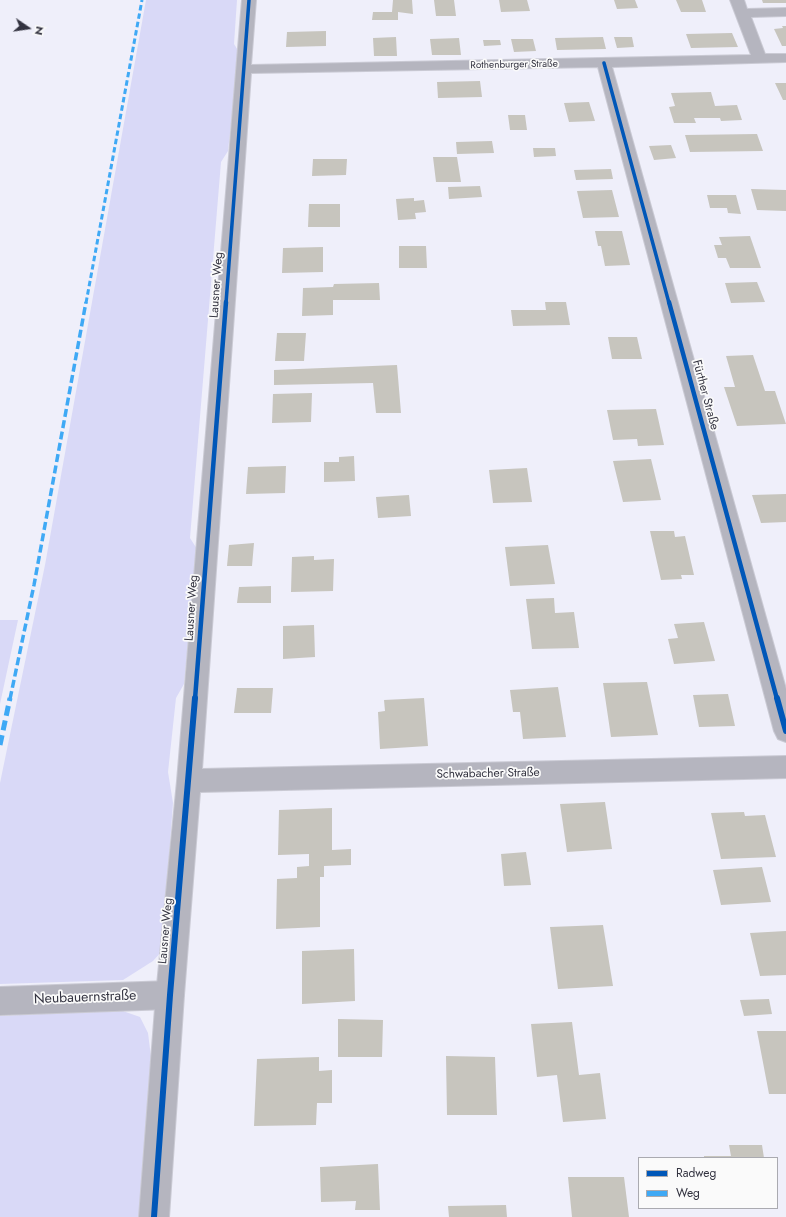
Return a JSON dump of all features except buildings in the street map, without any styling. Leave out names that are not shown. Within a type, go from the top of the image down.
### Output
[{"type":"street","name":"Lausner Weg","points":[[154,1217],[170,995],[189,781],[249,0]]},
{"type":"street","points":[[760,58],[739,6],[786,12]]},
{"type":"street","name":"Rothenburger Straße","points":[[243,69],[604,63],[786,58]]},
{"type":"street","name":"Fürther Straße","points":[[604,63],[786,731]]},
{"type":"street","name":"Schwabacher Straße","points":[[189,781],[786,767]]},
{"type":"street","name":"Neubauernstraße","points":[[0,1001],[170,995]]},
{"type":"shaded area","points":[[146,0],[237,0],[234,44],[239,52],[228,151],[221,162],[190,538],[197,549],[184,684],[176,698],[168,772],[173,803],[162,951],[153,961],[123,980],[0,984],[0,783],[45,565]]},
{"type":"shaded area","points":[[0,620],[18,620],[0,704]]},
{"type":"shaded area","points":[[120,1010],[140,1017],[148,1033],[153,1073],[140,1217],[0,1217],[0,1016]]},
{"type":"marked path","points":[[0,745],[34,585],[142,0]]},
{"type":"cycle path","points":[[154,1217],[170,995],[189,781],[249,0]]},
{"type":"cycle path","points":[[604,63],[786,731]]}]
